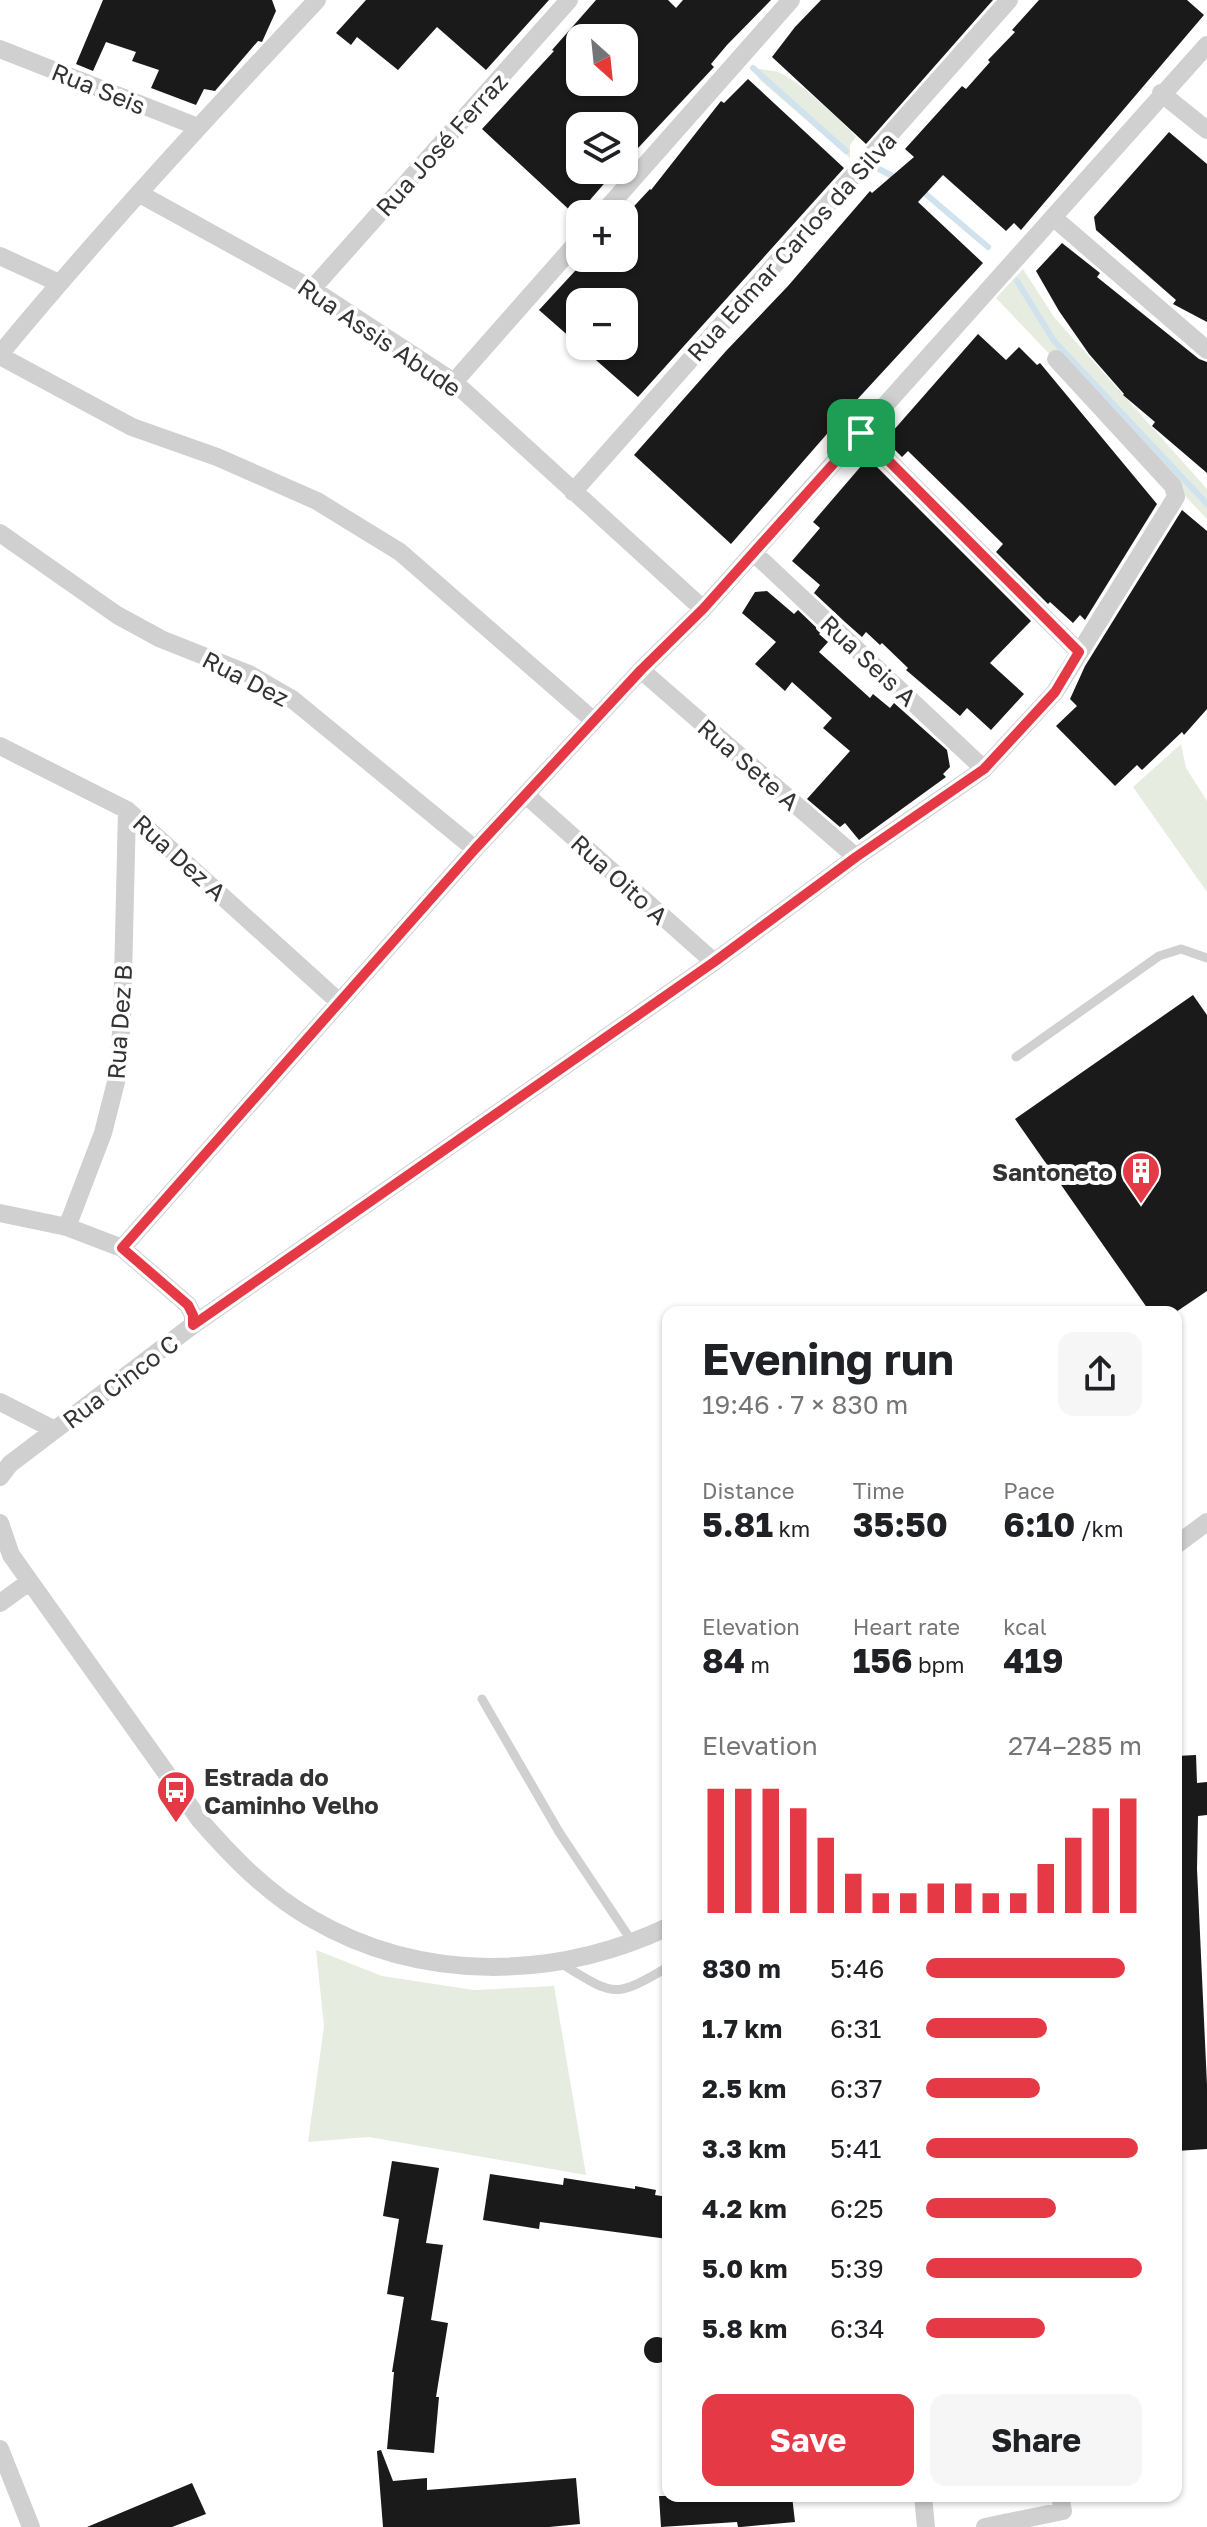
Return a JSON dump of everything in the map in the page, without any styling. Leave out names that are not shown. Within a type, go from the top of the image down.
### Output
[{"type":"street","points":[[317,0],[198,127],[59,283],[0,355],[132,427],[246,469],[317,501],[365,530],[400,552],[594,721]]},
{"type":"street","name":"Rua José Ferraz","points":[[312,289],[569,0]]},
{"type":"street","points":[[614,200],[791,0]]},
{"type":"street","name":"Rua Edmar Carlos da Silva","points":[[573,492],[1009,0]]},
{"type":"street","points":[[122,1248],[475,849],[754,553],[1207,45]]},
{"type":"street","name":"Rua Seis","points":[[0,49],[198,127]]},
{"type":"street","points":[[1161,93],[1207,130]]},
{"type":"street","name":"Rua Assis Abude","points":[[140,194],[312,289],[454,382],[703,609]]},
{"type":"street","points":[[1054,218],[1207,350]]},
{"type":"street","points":[[454,382],[566,255]]},
{"type":"street","points":[[0,256],[59,283]]},
{"type":"street","name":"Rua Cinco C","points":[[0,1477],[10,1464],[193,1325],[714,962],[856,857],[984,769],[1055,692],[1174,502],[1176,493],[1173,486],[1056,359]]},
{"type":"street","points":[[861,433],[1079,652]]},
{"type":"street","name":"Rua Dez","points":[[0,533],[117,615],[161,639],[249,674],[292,699],[475,849]]},
{"type":"street","name":"Rua Seis A","points":[[754,553],[984,769]]},
{"type":"street","name":"Rua Sete A","points":[[641,670],[856,857]]},
{"type":"street","name":"Rua Dez A","points":[[0,746],[127,810],[338,1001]]},
{"type":"street","name":"Rua Oito A","points":[[526,795],[714,962]]},
{"type":"street","name":"Rua Dez B","points":[[67,1227],[103,1133],[117,1078],[122,1021],[127,810]]},
{"type":"street","points":[[0,1213],[67,1227],[122,1248],[188,1305],[193,1315],[193,1325]]},
{"type":"street","points":[[0,1402],[55,1430]]},
{"type":"street","points":[[1182,1541],[1207,1522]]},
{"type":"street","points":[[0,1523],[11,1555],[29,1582],[199,1819],[230,1855],[269,1889],[312,1919],[355,1940],[421,1961],[478,1967],[532,1967],[583,1959],[662,1930]]},
{"type":"street","points":[[0,1603],[29,1582]]},
{"type":"street","points":[[0,2449],[31,2527]]},
{"type":"street","points":[[924,2502],[926,2527]]},
{"type":"street","points":[[985,2527],[1062,2504]]},
{"type":"lane","points":[[1016,1057],[1159,956],[1181,949],[1207,958]]},
{"type":"lane","points":[[482,1699],[559,1832],[633,1943]]},
{"type":"lane","points":[[559,1962],[603,1989],[618,1991],[662,1970]]},
{"type":"shaded area","points":[[759,69],[786,76],[841,121],[856,137],[850,145],[850,158],[760,80],[756,74]]},
{"type":"shaded area","points":[[1023,269],[1054,317],[1207,489],[1207,519],[996,298]]},
{"type":"shaded area","points":[[1181,744],[1186,768],[1207,801],[1207,892],[1133,787]]},
{"type":"shaded area","points":[[316,1950],[382,1976],[474,1990],[554,1986],[586,2175],[369,2137],[308,2142],[324,2026]]},
{"type":"building","points":[[103,0],[272,0],[276,11],[262,42],[258,41],[215,91],[204,89],[196,105],[151,88],[159,70],[132,61],[136,52],[106,42],[93,71],[76,64]]},
{"type":"building","points":[[366,0],[549,0],[486,70],[437,27],[398,70],[357,37],[351,45],[336,33]]},
{"type":"building","points":[[596,0],[668,0],[676,8],[683,0],[771,0],[727,45],[711,64],[714,67],[638,148],[638,112],[566,112],[566,184],[604,184],[590,200],[566,200],[566,207],[482,129],[566,34],[566,96],[638,96],[638,24],[575,24]]},
{"type":"building","points":[[821,0],[993,0],[866,144],[772,57]]},
{"type":"building","points":[[1039,0],[1187,0],[1204,15],[1021,230],[1014,223],[1006,231],[943,175],[918,202],[983,263],[853,404],[731,544],[634,455],[870,191],[872,193],[914,157],[905,149],[962,86],[966,89]]},
{"type":"building","points":[[748,79],[844,168],[638,397],[596,360],[638,360],[638,288],[566,288],[566,334],[539,310],[574,272],[638,272],[638,202],[651,190],[721,101],[724,103]]},
{"type":"building","points":[[1169,132],[1207,164],[1207,322],[1173,304],[1176,300],[1096,230],[1094,217]]},
{"type":"building","points":[[1062,243],[1100,273],[1097,277],[1199,359],[1207,362],[1207,473],[1152,426],[1155,422],[1123,395],[1059,311],[1036,271]]},
{"type":"building","points":[[978,334],[1006,360],[1019,347],[1037,365],[1040,363],[1157,504],[1085,620],[1080,615],[1073,623],[1050,602],[1048,604],[996,552],[1003,544],[908,451],[902,457],[885,440]]},
{"type":"building","points":[[868,458],[1031,621],[990,663],[1024,694],[991,730],[967,708],[960,716],[906,670],[908,668],[882,643],[880,645],[866,632],[862,637],[814,593],[820,585],[792,561],[820,528],[813,522]]},
{"type":"building","points":[[1182,510],[1207,531],[1207,709],[1184,735],[1182,732],[1142,770],[1137,765],[1115,786],[1056,726],[1077,706],[1070,699],[1085,666]]},
{"type":"building","points":[[767,591],[794,614],[798,610],[821,632],[819,634],[828,642],[819,652],[870,698],[873,694],[890,708],[894,703],[947,750],[950,767],[943,774],[946,777],[859,840],[845,823],[840,827],[807,799],[850,751],[823,728],[832,718],[792,682],[785,691],[755,664],[776,642],[742,613],[755,592]]},
{"type":"building","name":"Santoneto","points":[[1193,995],[1207,1015],[1207,1291],[1182,1308],[1146,1306],[1015,1119]]},
{"type":"building","points":[[1196,1755],[1197,1783],[1207,1782],[1207,1815],[1198,1816],[1197,1869],[1207,2149],[1182,2151],[1182,1756]]},
{"type":"building","points":[[392,2161],[439,2168],[426,2243],[443,2245],[431,2320],[448,2323],[436,2397],[439,2397],[434,2453],[387,2449],[392,2372],[404,2297],[387,2294],[399,2219],[383,2216]]},
{"type":"building","points":[[490,2174],[563,2185],[564,2178],[635,2189],[635,2186],[656,2190],[655,2195],[662,2196],[662,2238],[540,2222],[539,2229],[483,2220]]},
{"type":"building","points":[[662,2338],[662,2362],[657,2363],[648,2359],[644,2350],[648,2341]]},
{"type":"building","points":[[381,2450],[393,2481],[427,2478],[427,2490],[576,2478],[580,2524],[549,2527],[383,2527],[377,2451]]},
{"type":"building","points":[[192,2483],[206,2514],[172,2527],[87,2527]]},
{"type":"building","points":[[659,2496],[662,2496],[662,2502],[793,2502],[795,2522],[741,2527],[737,2522],[661,2527]]},
{"type":"waterway","points":[[753,68],[846,151]]},
{"type":"waterway","points":[[879,169],[896,178]]},
{"type":"waterway","points":[[921,190],[988,247]]},
{"type":"waterway","points":[[1017,281],[1054,341],[1207,504]]},
{"type":"place","name":"Santoneto","points":[[1141,1205]]},
{"type":"place","name":"Estrada do Caminho Velho","points":[[176,1824]]},
{"type":"route","points":[[861,433],[1079,652],[1055,692],[984,769],[856,857],[714,962],[193,1325],[193,1315],[188,1305],[122,1248],[475,849],[641,670],[703,609],[861,433]]}]
